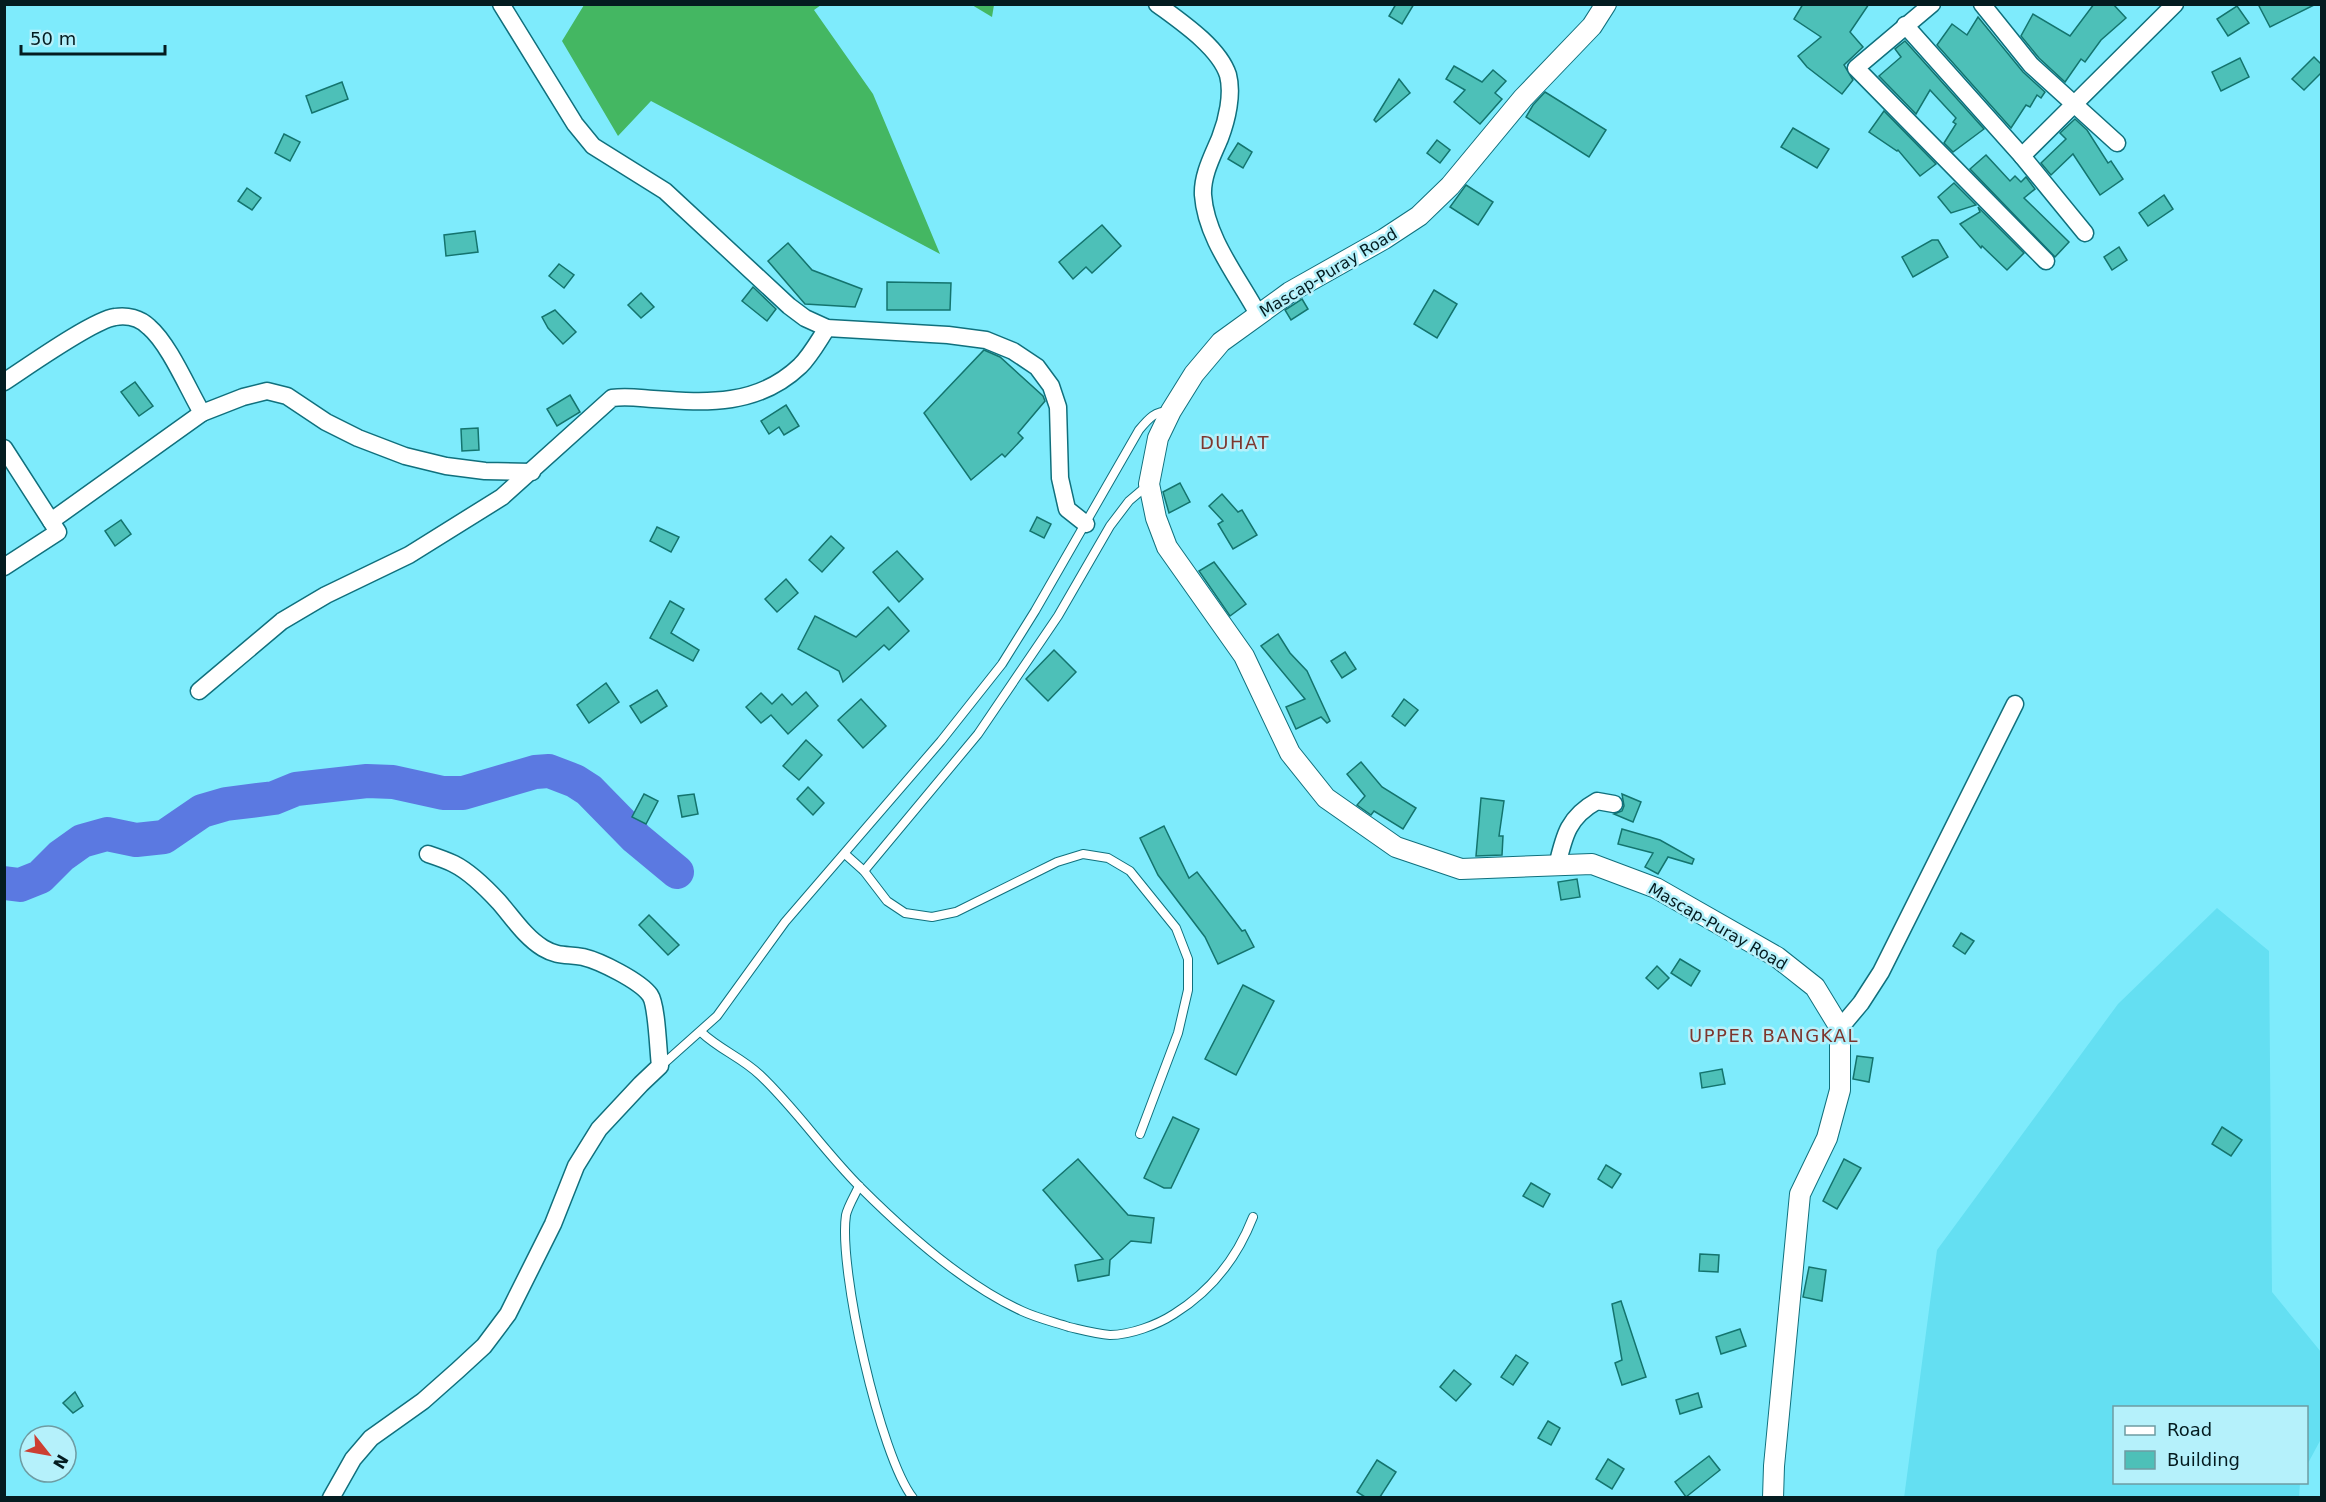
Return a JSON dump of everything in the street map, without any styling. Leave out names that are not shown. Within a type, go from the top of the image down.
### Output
[{"type":"street","points":[[501,4],[575,124],[593,146],[665,191],[789,306],[805,318],[827,328],[948,335],[986,340],[1013,351],[1037,368],[1051,386],[1058,407],[1060,478],[1067,509],[1086,524]]},
{"type":"street","points":[[1157,4],[1189,28],[1215,54],[1228,75],[1229,104],[1222,133],[1207,169],[1203,193],[1210,228],[1258,314]]},
{"type":"street","name":"Mascap-Puray Road","points":[[1606,4],[1592,26],[1523,98],[1450,186],[1419,216],[1384,239],[1290,292],[1221,342],[1194,374],[1171,411],[1158,438],[1149,484],[1156,518],[1167,547],[1244,656],[1290,753],[1326,798],[1396,847],[1461,869],[1592,864],[1666,894],[1777,957],[1815,987],[1840,1028]]},
{"type":"street","points":[[1932,4],[1856,68],[2046,261]]},
{"type":"street","points":[[1982,4],[2031,65],[2117,143]]},
{"type":"street","points":[[2022,156],[2175,4]]},
{"type":"street","points":[[1905,25],[2022,156],[2085,233]]},
{"type":"street","points":[[4,382],[94,325],[114,317],[135,317],[149,326],[162,342],[202,413]]},
{"type":"street","points":[[199,691],[282,621],[326,595],[409,555],[502,497],[612,398],[629,396],[653,399],[734,400],[760,393],[780,383],[802,364],[827,328]]},
{"type":"street","points":[[51,521],[202,413],[243,397],[267,391],[288,396],[326,422],[347,433],[405,456],[446,466],[485,471],[532,472]]},
{"type":"street","points":[[4,448],[58,532],[4,567]]},
{"type":"street","points":[[1773,1497],[1775,1454],[1800,1194],[1827,1138],[1840,1090],[1840,1028],[1861,1003],[1881,972],[2015,704]]},
{"type":"street","points":[[1557,866],[1562,843],[1576,815],[1597,801],[1614,804]]},
{"type":"street","points":[[331,1497],[353,1459],[371,1438],[423,1401],[484,1346],[508,1314],[554,1224],[576,1166],[587,1148],[599,1129],[660,1066],[655,1024],[656,1009],[650,996],[639,984],[584,957],[556,955],[541,947],[525,934],[497,900],[473,878],[455,864],[428,854]]},
{"type":"lane","points":[[660,1066],[717,1016],[785,922],[941,741],[1002,664],[1139,430],[1150,417],[1160,411],[1171,411]]},
{"type":"lane","points":[[864,871],[978,734],[1058,616],[1110,526],[1129,501],[1149,484]]},
{"type":"lane","points":[[845,854],[864,871],[887,901],[904,913],[932,917],[957,912],[1057,862],[1083,854],[1108,858],[1130,871],[1176,928],[1188,959],[1188,990],[1178,1033],[1140,1134]]},
{"type":"lane","points":[[701,1032],[717,1047],[735,1055],[761,1075],[859,1186],[945,1264],[1022,1311],[1054,1322],[1088,1332],[1111,1335],[1163,1321],[1186,1307],[1219,1276],[1245,1238],[1253,1217]]},
{"type":"lane","points":[[859,1186],[846,1214],[847,1259],[858,1331],[892,1458],[913,1497]]},
{"type":"shaded area","points":[[2217,908],[2269,951],[2272,1292],[2321,1352],[2321,1439],[2308,1463],[2308,1406],[2113,1406],[2113,1484],[2300,1484],[2299,1497],[1904,1498],[1937,1250],[2118,1004]]},
{"type":"green space","points":[[584,5],[821,5],[814,10],[873,94],[940,254],[651,101],[618,136],[562,41]]},
{"type":"green space","points":[[972,5],[994,5],[992,17]]},
{"type":"building","points":[[1396,4],[1414,4],[1402,24],[1389,16]]},
{"type":"building","points":[[1803,4],[1869,4],[1850,32],[1863,47],[1844,65],[1853,80],[1842,94],[1807,67],[1798,56],[1821,37],[1794,19]]},
{"type":"building","points":[[2094,4],[2113,4],[2126,18],[2101,40],[2085,62],[2081,59],[2065,82],[2039,58],[2021,36],[2033,14],[2070,36]]},
{"type":"building","points":[[2258,4],[2316,4],[2270,27]]},
{"type":"building","points":[[2237,6],[2249,23],[2228,36],[2217,19]]},
{"type":"building","points":[[1978,17],[2023,72],[2045,92],[2041,98],[2037,95],[2030,107],[2026,105],[2011,128],[1937,45],[1952,24],[1967,35]]},
{"type":"building","points":[[1905,41],[1984,129],[1953,152],[1944,143],[1956,124],[1953,122],[1956,118],[1930,90],[1916,114],[1879,76],[1901,57],[1895,49]]},
{"type":"building","points":[[2314,57],[2322,65],[2322,72],[2304,90],[2292,79]]},
{"type":"building","points":[[2240,58],[2249,77],[2221,91],[2212,72]]},
{"type":"building","points":[[1454,66],[1482,82],[1493,70],[1506,81],[1495,93],[1502,99],[1480,124],[1454,102],[1465,90],[1446,79]]},
{"type":"building","points":[[1399,79],[1410,93],[1376,122],[1374,120]]},
{"type":"building","points":[[342,82],[348,99],[312,113],[306,96]]},
{"type":"building","points":[[1545,92],[1606,130],[1589,157],[1526,117]]},
{"type":"building","points":[[1884,111],[1936,164],[1920,176],[1898,150],[1869,132]]},
{"type":"building","points":[[2075,119],[2087,130],[2108,163],[2111,161],[2123,179],[2100,195],[2073,154],[2051,175],[2041,163],[2066,139],[2060,133]]},
{"type":"building","points":[[1793,128],[1829,149],[1817,168],[1781,147]]},
{"type":"building","points":[[284,134],[300,142],[290,161],[275,153]]},
{"type":"building","points":[[1437,140],[1450,150],[1440,163],[1427,153]]},
{"type":"building","points":[[1238,143],[1252,152],[1243,168],[1228,159]]},
{"type":"building","points":[[1986,155],[2010,181],[2015,176],[2021,182],[2026,177],[2035,189],[2024,198],[2069,242],[2055,257],[1970,169]]},
{"type":"building","points":[[1954,183],[1976,205],[1951,213],[1938,197]]},
{"type":"building","points":[[1466,185],[1493,202],[1478,225],[1450,207]]},
{"type":"building","points":[[247,188],[261,198],[252,210],[238,201]]},
{"type":"building","points":[[2164,195],[2173,209],[2148,226],[2139,213]]},
{"type":"building","points":[[1978,207],[2024,253],[2007,270],[1982,246],[1981,248],[1960,224],[1980,212]]},
{"type":"building","points":[[1102,225],[1121,246],[1092,273],[1086,267],[1073,279],[1059,262]]},
{"type":"building","points":[[475,231],[478,252],[446,256],[444,235]]},
{"type":"building","points":[[1932,240],[1938,240],[1948,257],[1913,277],[1902,257]]},
{"type":"building","points":[[788,243],[812,270],[862,289],[855,307],[805,304],[768,261]]},
{"type":"building","points":[[2119,247],[2127,260],[2112,270],[2104,257]]},
{"type":"building","points":[[559,264],[574,275],[564,288],[549,276]]},
{"type":"building","points":[[887,282],[951,283],[950,310],[887,310]]},
{"type":"building","points":[[753,287],[776,309],[767,321],[742,301]]},
{"type":"building","points":[[1434,290],[1457,304],[1437,338],[1414,324]]},
{"type":"building","points":[[641,293],[654,307],[641,318],[628,305]]},
{"type":"building","points":[[1302,299],[1308,309],[1291,320],[1285,310]]},
{"type":"building","points":[[555,310],[576,332],[563,344],[548,328],[542,317]]},
{"type":"building","points":[[984,350],[1000,357],[1043,396],[1045,401],[1018,433],[1023,438],[1005,457],[1002,454],[971,480],[924,413]]},
{"type":"building","points":[[135,382],[153,406],[139,416],[121,392]]},
{"type":"building","points":[[570,395],[580,412],[557,426],[547,409]]},
{"type":"building","points":[[786,405],[799,426],[784,435],[779,427],[769,434],[761,421]]},
{"type":"building","points":[[478,428],[479,450],[462,451],[461,429]]},
{"type":"building","points":[[1180,483],[1190,502],[1169,513],[1163,492]]},
{"type":"building","points":[[1222,494],[1238,512],[1242,510],[1257,535],[1233,549],[1218,524],[1223,521],[1209,506]]},
{"type":"building","points":[[1037,517],[1051,524],[1044,538],[1030,531]]},
{"type":"building","points":[[121,520],[131,534],[115,546],[105,531]]},
{"type":"building","points":[[657,527],[679,537],[671,552],[650,541]]},
{"type":"building","points":[[831,536],[844,548],[822,572],[809,560]]},
{"type":"building","points":[[897,551],[923,579],[899,602],[873,572]]},
{"type":"building","points":[[1214,562],[1246,604],[1230,616],[1199,571]]},
{"type":"building","points":[[786,579],[798,593],[777,612],[765,599]]},
{"type":"building","points":[[670,601],[684,609],[671,633],[699,650],[693,661],[650,638]]},
{"type":"building","points":[[888,607],[909,631],[889,650],[884,645],[843,682],[839,671],[798,649],[815,616],[856,637]]},
{"type":"building","points":[[1278,634],[1290,653],[1307,671],[1330,721],[1327,723],[1321,717],[1296,729],[1286,707],[1305,699],[1261,646]]},
{"type":"building","points":[[1054,650],[1076,672],[1048,701],[1026,679]]},
{"type":"building","points":[[1345,652],[1356,669],[1342,678],[1331,661]]},
{"type":"building","points":[[606,683],[619,702],[589,723],[577,705]]},
{"type":"building","points":[[657,690],[667,706],[641,723],[630,706]]},
{"type":"building","points":[[806,692],[818,706],[788,734],[771,715],[761,723],[746,707],[761,693],[772,704],[782,694],[792,705]]},
{"type":"building","points":[[861,699],[886,726],[863,748],[838,720]]},
{"type":"building","points":[[1404,699],[1418,710],[1405,726],[1392,716]]},
{"type":"building","points":[[806,740],[822,755],[799,780],[783,766]]},
{"type":"building","points":[[1361,762],[1382,787],[1416,808],[1403,829],[1374,811],[1371,815],[1357,805],[1365,796],[1347,774]]},
{"type":"building","points":[[808,787],[824,803],[813,815],[797,799]]},
{"type":"building","points":[[644,794],[658,801],[646,824],[632,817]]},
{"type":"building","points":[[694,794],[698,814],[682,817],[678,796]]},
{"type":"building","points":[[1622,794],[1641,802],[1633,822],[1614,814],[1622,811],[1624,806]]},
{"type":"building","points":[[1481,798],[1504,801],[1499,836],[1503,836],[1502,855],[1476,856]]},
{"type":"building","points":[[1164,826],[1189,878],[1197,872],[1242,931],[1245,930],[1254,947],[1218,964],[1205,937],[1158,875],[1140,838]]},
{"type":"building","points":[[1622,829],[1660,840],[1694,859],[1692,864],[1668,857],[1658,874],[1645,867],[1653,853],[1618,844]]},
{"type":"building","points":[[1577,879],[1580,897],[1561,900],[1558,882]]},
{"type":"building","points":[[649,915],[679,945],[668,955],[639,925]]},
{"type":"building","points":[[1961,933],[1974,941],[1965,954],[1953,946]]},
{"type":"building","points":[[1680,959],[1700,971],[1691,986],[1671,973]]},
{"type":"building","points":[[1657,966],[1669,978],[1658,989],[1646,978]]},
{"type":"building","points":[[1243,985],[1274,1001],[1236,1075],[1205,1059]]},
{"type":"building","points":[[1857,1056],[1873,1058],[1869,1082],[1853,1079]]},
{"type":"building","points":[[1722,1069],[1725,1084],[1702,1088],[1700,1073]]},
{"type":"building","points":[[1173,1117],[1199,1129],[1171,1188],[1164,1188],[1144,1178]]},
{"type":"building","points":[[2222,1127],[2242,1140],[2231,1156],[2212,1144]]},
{"type":"building","points":[[1078,1159],[1128,1215],[1154,1218],[1151,1243],[1131,1241],[1110,1260],[1109,1275],[1078,1281],[1075,1265],[1103,1259],[1043,1190]]},
{"type":"building","points":[[1844,1159],[1861,1168],[1837,1209],[1823,1201]]},
{"type":"building","points":[[1606,1165],[1621,1174],[1612,1188],[1598,1179]]},
{"type":"building","points":[[1531,1183],[1550,1194],[1543,1207],[1523,1196]]},
{"type":"building","points":[[1700,1254],[1719,1255],[1718,1272],[1699,1271]]},
{"type":"building","points":[[1809,1267],[1826,1270],[1822,1301],[1803,1297]]},
{"type":"building","points":[[1621,1301],[1646,1377],[1622,1385],[1615,1363],[1622,1360],[1612,1304]]},
{"type":"building","points":[[1740,1329],[1746,1346],[1721,1354],[1716,1337]]},
{"type":"building","points":[[1516,1355],[1528,1363],[1513,1385],[1501,1377]]},
{"type":"building","points":[[1454,1370],[1471,1384],[1456,1401],[1440,1387]]},
{"type":"building","points":[[75,1392],[83,1406],[73,1413],[63,1403]]},
{"type":"building","points":[[1698,1393],[1702,1407],[1680,1414],[1676,1400]]},
{"type":"building","points":[[1548,1421],[1560,1428],[1551,1445],[1538,1438]]},
{"type":"building","points":[[1709,1456],[1720,1470],[1686,1497],[1675,1482]]},
{"type":"building","points":[[1608,1459],[1624,1469],[1612,1489],[1596,1479]]},
{"type":"building","points":[[1377,1460],[1396,1472],[1380,1497],[1365,1497],[1357,1492]]},
{"type":"waterway","points":[[4,883],[20,885],[40,877],[61,856],[82,841],[107,834],[136,840],[164,837],[202,811],[226,804],[274,798],[296,789],[367,781],[393,782],[443,793],[463,793],[535,772],[549,771],[575,781],[589,790],[636,838],[677,872]]},
{"type":"district","name":"DUHAT","points":[[1235,443]]},
{"type":"district","name":"UPPER BANGKAL","points":[[1774,1036]]}]
